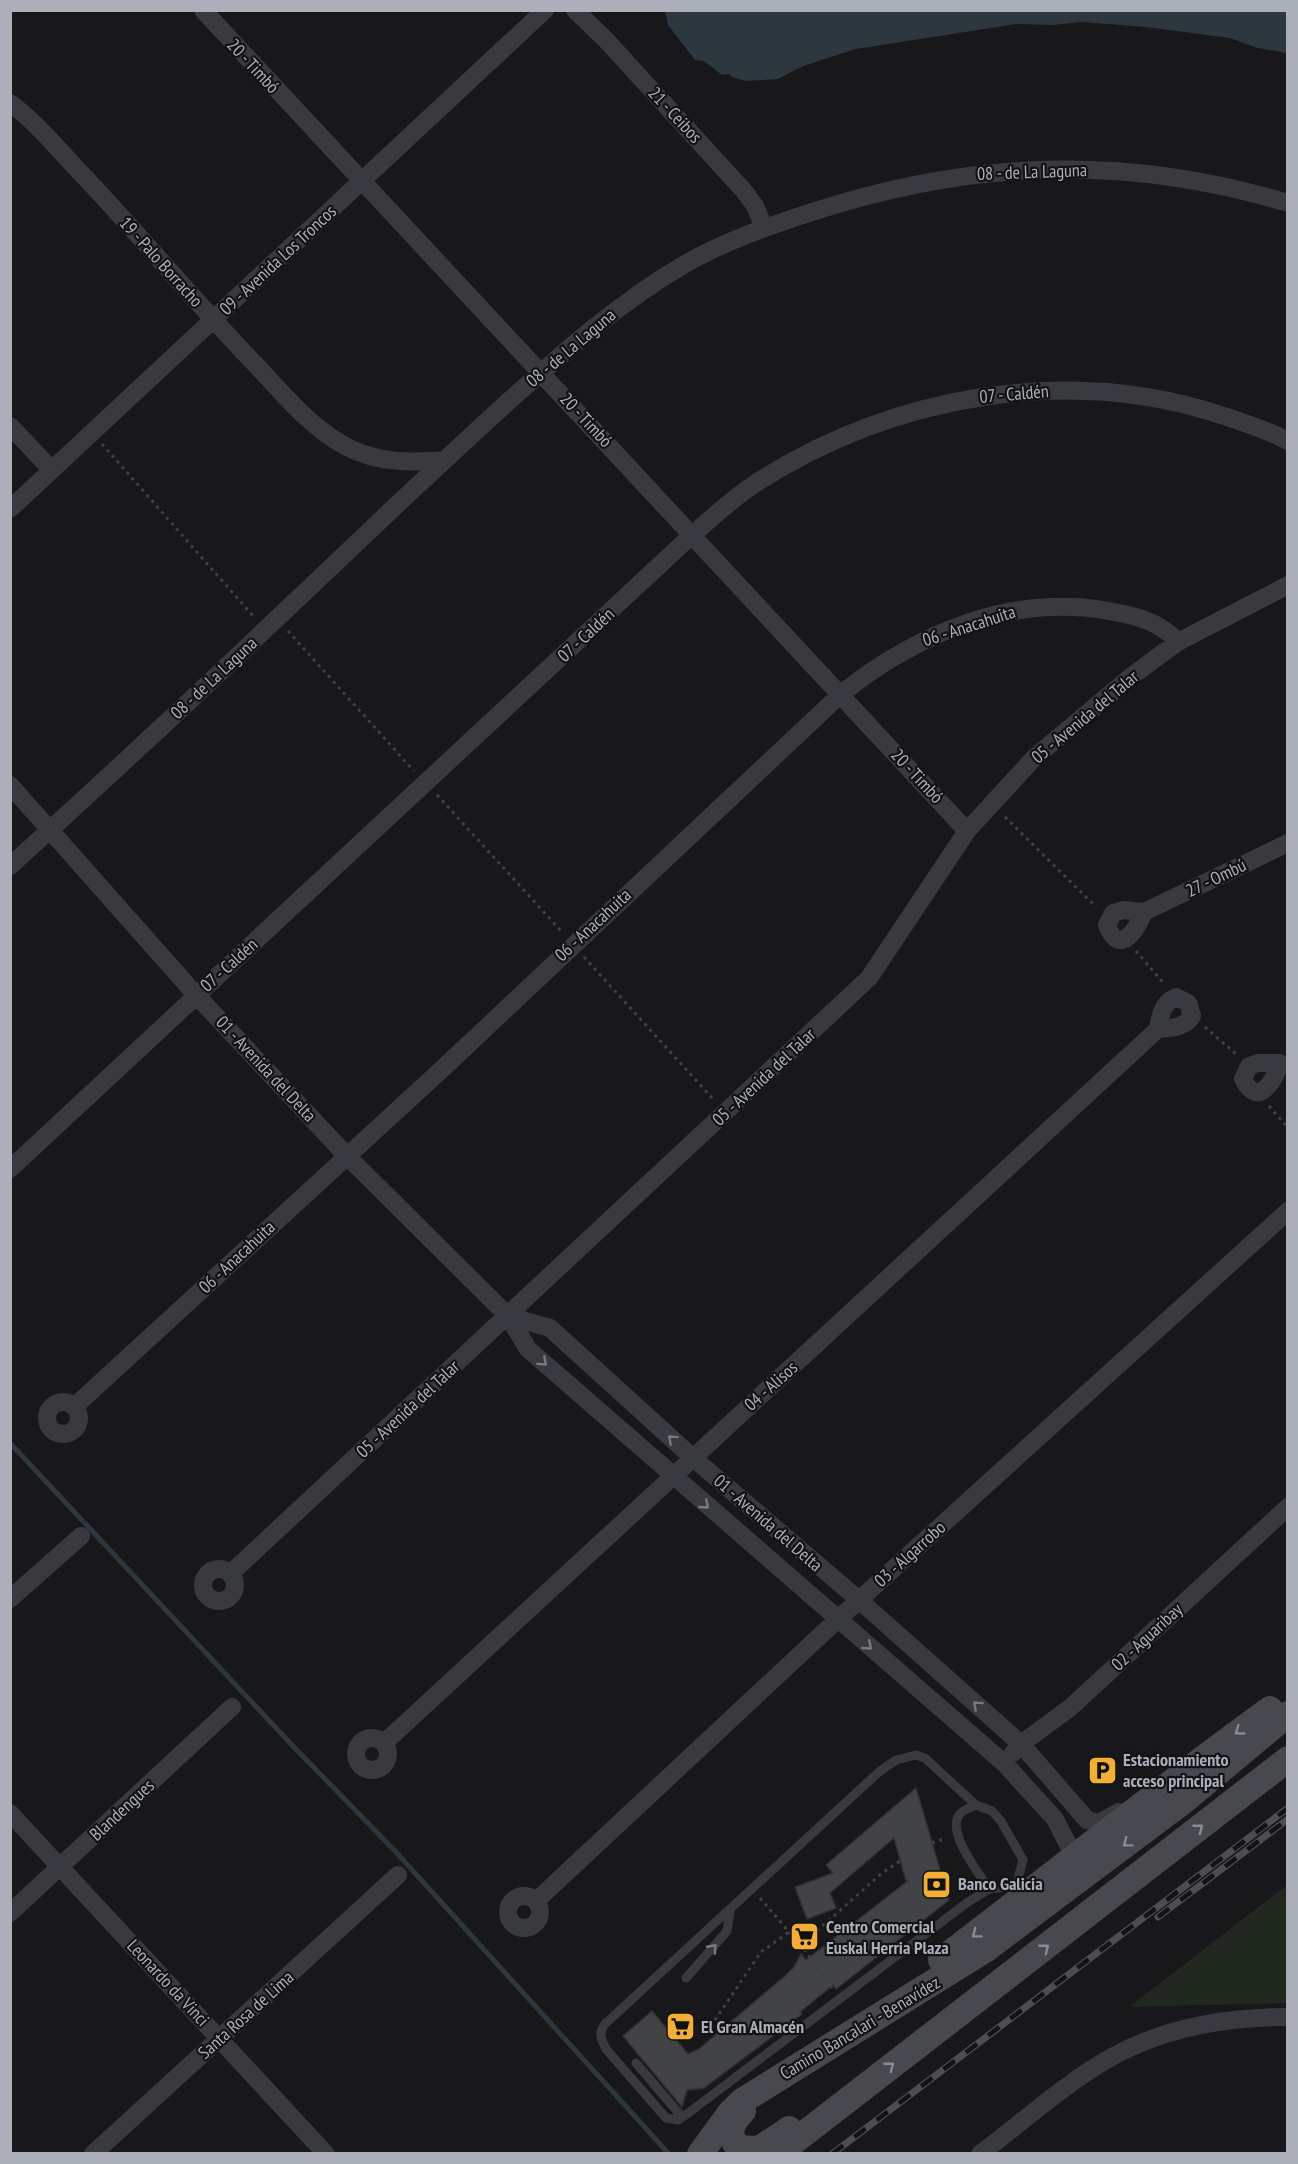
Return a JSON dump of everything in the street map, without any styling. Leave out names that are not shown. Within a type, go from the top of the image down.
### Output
[{"type":"main road","points":[[826,2049],[1020,1892],[1073,1860],[1177,1776],[1287,1698]]},
{"type":"main road","name":"Camino Bancalari - Benavídez","points":[[700,2154],[730,2113],[742,2101],[985,1950],[1185,1800],[1287,1714]]},
{"type":"main road","points":[[778,2154],[1287,1760]]},
{"type":"main road","points":[[781,2076],[737,2118],[730,2130],[731,2140],[739,2148],[759,2149],[792,2126],[864,2088]]},
{"type":"street","name":"20 - Timbó","points":[[203,10],[968,831]]},
{"type":"street","name":"09 - Avenida Los Troncos","points":[[10,509],[545,10]]},
{"type":"street","name":"21 - Ceibos","points":[[575,10],[744,191],[755,206],[764,227]]},
{"type":"street","name":"19 - Palo Borracho","points":[[10,103],[93,186],[213,320],[310,421],[348,447],[391,461],[445,460]]},
{"type":"street","name":"08 - de La Laguna","points":[[10,866],[577,339],[665,277],[723,245],[764,227],[889,190],[965,174],[1006,170],[1060,169],[1152,174],[1204,182],[1287,203]]},
{"type":"street","name":"07 - Caldén","points":[[10,1170],[693,534],[754,484],[808,453],[880,422],[978,396],[1037,390],[1091,390],[1191,405],[1287,441]]},
{"type":"street","points":[[10,426],[52,470]]},
{"type":"street","name":"05 - Avenida del Talar","points":[[230,1574],[870,978],[968,831],[1034,758],[1117,688],[1178,642],[1287,585]]},
{"type":"street","name":"06 - Anacahuita","points":[[74,1407],[441,1071],[572,944],[841,694],[898,652],[957,626],[1026,608],[1054,606],[1097,608],[1131,614],[1165,628],[1178,642]]},
{"type":"street","name":"01 - Avenida del Delta","points":[[10,785],[196,995],[347,1156],[508,1316],[528,1349],[673,1478],[1005,1764],[1055,1819],[1073,1860]]},
{"type":"street","name":"27 - Ombú","points":[[1144,912],[1287,843]]},
{"type":"street","points":[[1123,910],[1144,912],[1134,931],[1126,939],[1114,937],[1107,925],[1108,918],[1113,913],[1123,910]]},
{"type":"street","points":[[1176,998],[1188,1003],[1192,1016],[1188,1022],[1179,1026],[1158,1029],[1163,1008],[1169,1000],[1176,998]]},
{"type":"street","name":"04 - Alisos","points":[[384,1743],[1158,1029]]},
{"type":"street","points":[[1284,1061],[1265,1090],[1257,1092],[1246,1085],[1244,1072],[1249,1066],[1284,1061]]},
{"type":"street","name":"03 - Algarrobo","points":[[536,1901],[837,1620],[1287,1211]]},
{"type":"street","name":"01 - Avenida del Delta","points":[[508,1316],[550,1328],[692,1457],[859,1600],[1021,1744],[1062,1794],[1093,1822],[1106,1820],[1177,1776]]},
{"type":"street","name":"02 - Aguaribay","points":[[1005,1764],[1021,1744],[1071,1707],[1287,1507]]},
{"type":"street","points":[[10,1599],[81,1536]]},
{"type":"street","name":"Blandengues","points":[[10,1913],[232,1707]]},
{"type":"street","name":"01 - Avenida del Delta","points":[[1021,1744],[1066,1810],[1102,1837]]},
{"type":"street","name":"Leonardo da Vinci","points":[[10,1813],[326,2154]]},
{"type":"street","name":"Santa Rosa de Lima","points":[[93,2154],[398,1875]]},
{"type":"street","points":[[980,2154],[1090,2072],[1125,2050],[1154,2038],[1222,2021],[1287,2017]]},
{"type":"lane","points":[[916,1755],[925,1758],[976,1804],[992,1811],[1002,1821],[1023,1860],[1020,1892],[988,1889],[682,2117],[671,2120],[666,2118],[606,2049],[601,2038],[601,2030],[730,1911],[751,1888],[880,1772],[897,1760],[916,1755]]},
{"type":"lane","points":[[976,1804],[960,1812],[955,1821],[956,1834],[988,1889]]},
{"type":"lane","points":[[686,1978],[727,1931],[730,1911]]},
{"type":"lane","points":[[636,2063],[682,2117]]},
{"type":"path","points":[[93,434],[265,630]]},
{"type":"path","points":[[991,803],[1108,918]]},
{"type":"path","points":[[1126,939],[1176,998]]},
{"type":"path","points":[[572,944],[726,1112]]},
{"type":"path","points":[[1192,1016],[1241,1058],[1244,1072]]},
{"type":"path","points":[[1257,1092],[1287,1128]]},
{"type":"path","points":[[803,1948],[807,1940],[882,1873],[900,1861]]},
{"type":"path","points":[[751,1888],[803,1948],[840,1999]]},
{"type":"path","points":[[715,2020],[761,1952],[789,1932]]},
{"type":"shaded area","points":[[665,11],[1287,11],[1287,53],[1258,48],[1230,38],[1146,27],[1082,22],[1053,25],[1016,24],[856,49],[803,66],[778,79],[747,81],[731,77],[729,74],[722,75],[704,61],[695,60],[668,25]]},
{"type":"shaded area","points":[[1287,1885],[1287,2003],[1129,2007]]},
{"type":"building","points":[[916,1788],[949,1900],[836,1989],[833,1985],[800,2012],[802,2014],[704,2088],[687,2090],[682,2107],[623,2036],[652,2011],[688,2054],[699,2049],[785,1976],[794,1967],[801,1954],[806,1960],[909,1880],[906,1881],[894,1838],[830,1893],[836,1908],[807,1919],[795,1887],[833,1873],[826,1865]]},
{"type":"waterway","points":[[10,1443],[290,1743],[395,1851],[669,2154]]},
{"type":"railway","points":[[832,2154],[1288,1808]]},
{"type":"railway","points":[[1158,1917],[1288,1819]]},
{"type":"place","name":"Estacionamiento acceso principal","points":[[1102,1770]]},
{"type":"place","name":"Banco Galicia","points":[[937,1884]]},
{"type":"place","name":"Centro Comercial Euskal Herria Plaza","points":[[805,1937]]},
{"type":"place","name":"El Gran Almacén","points":[[680,2027]]}]
